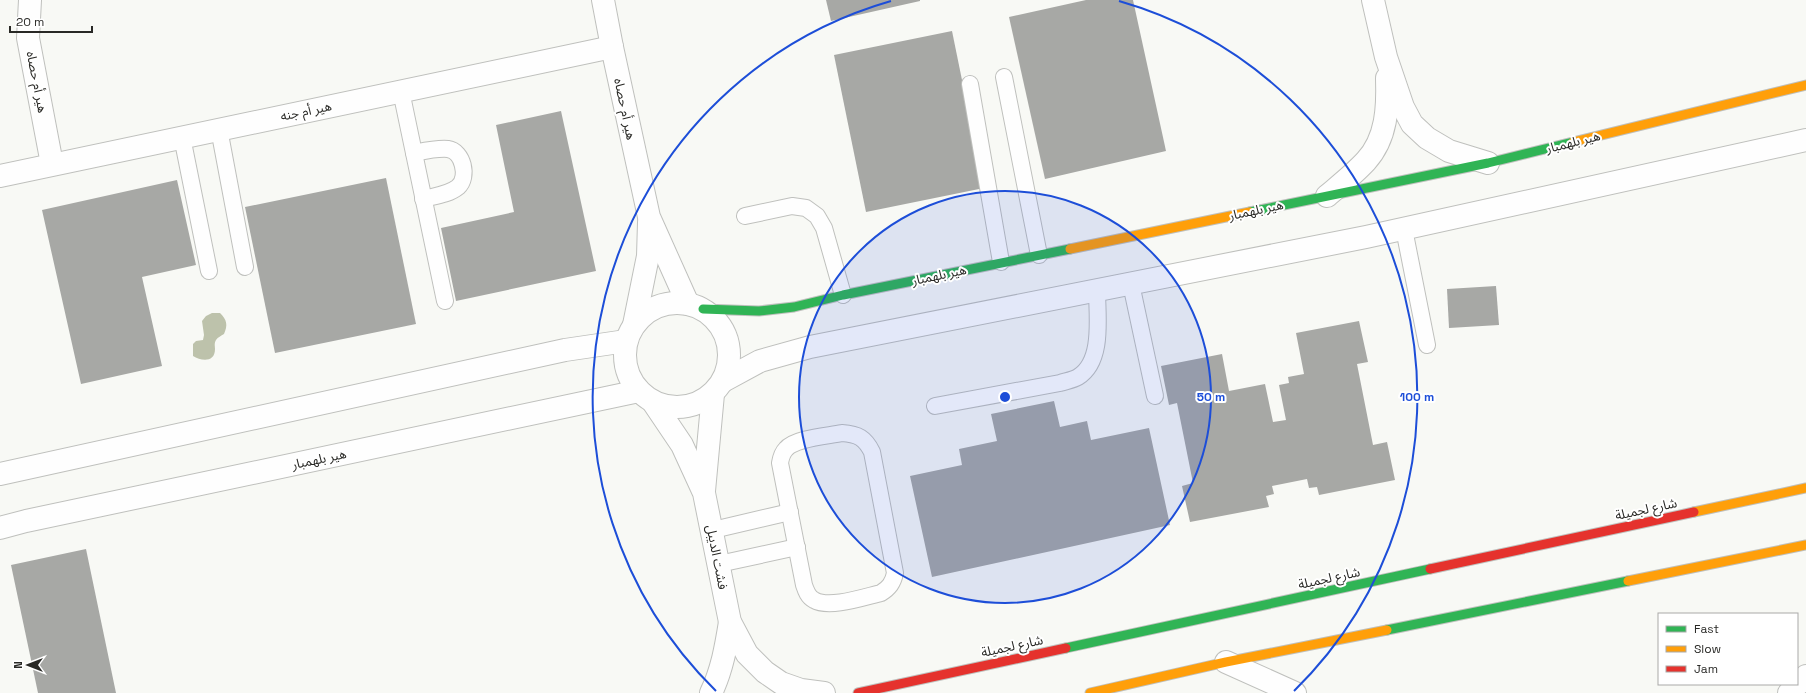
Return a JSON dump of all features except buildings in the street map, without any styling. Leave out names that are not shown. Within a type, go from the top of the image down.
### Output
[{"type":"street","name":"هير أم حصاه","points":[[30,0],[28,38],[52,164]]},
{"type":"street","name":"هير أم حصاه","points":[[603,0],[649,217],[648,256],[630,333]]},
{"type":"street","points":[[1373,0],[1386,57],[1403,107],[1412,124],[1427,138],[1448,151],[1488,163]]},
{"type":"street","name":"هير أم جنه","points":[[0,176],[612,47]]},
{"type":"street","points":[[1327,196],[1366,160],[1377,145],[1383,128],[1388,105],[1386,57]]},
{"type":"street","name":"هير بلهمبار","points":[[695,306],[759,311],[794,307],[843,295],[1001,262],[1488,163],[1806,85]]},
{"type":"street","points":[[718,388],[728,368],[730,354],[728,340],[714,317],[695,306],[673,302],[658,306],[645,314],[630,333],[624,354],[626,368],[631,381],[646,397],[668,407],[684,408],[700,403],[718,388],[760,361],[810,347],[1404,229],[1806,140]]},
{"type":"street","name":"هير أم حصاه","points":[[649,217],[695,306]]},
{"type":"street","points":[[0,474],[565,350],[630,333]]},
{"type":"street","name":"فشت الديبل","points":[[704,493],[718,388]]},
{"type":"street","name":"هير بلهمبار","points":[[0,528],[26,521],[646,397]]},
{"type":"street","name":"فشت الديبل","points":[[646,397],[682,445],[704,493],[713,530],[718,564],[730,622],[747,654],[765,672],[781,682],[801,690],[824,693]]},
{"type":"street","name":"شارع لجميلة","points":[[858,693],[1806,488]]},
{"type":"street","points":[[1090,693],[1226,662],[1806,545]]},
{"type":"street","name":"فشت الديبل","points":[[711,693],[717,681],[724,657],[730,622]]},
{"type":"street","points":[[1226,662],[1295,693]]},
{"type":"street","points":[[1798,684],[1806,676]]},
{"type":"street","points":[[1789,693],[1797,685]]},
{"type":"lane","points":[[1004,77],[1040,255]]},
{"type":"lane","points":[[970,84],[1001,262]]},
{"type":"lane","points":[[401,91],[445,301]]},
{"type":"lane","points":[[219,129],[245,267]]},
{"type":"lane","points":[[182,137],[210,271]]},
{"type":"lane","points":[[414,153],[449,149],[461,158],[464,175],[461,183],[456,188],[441,195],[423,199]]},
{"type":"lane","points":[[745,216],[792,206],[806,208],[817,216],[824,228],[843,295]]},
{"type":"lane","points":[[1404,229],[1427,345]]},
{"type":"lane","points":[[1131,284],[1155,396]]},
{"type":"lane","points":[[935,406],[1060,383],[1078,377],[1088,368],[1094,354],[1098,335],[1096,290]]},
{"type":"lane","points":[[842,433],[852,433],[861,436],[868,443],[872,452],[894,563],[895,573],[893,581],[888,589],[881,593],[829,604],[819,603],[807,594],[797,547],[780,463],[782,454],[786,447],[795,442],[842,433]]},
{"type":"lane","points":[[713,530],[790,512]]},
{"type":"lane","points":[[718,564],[797,547]]},
{"type":"shaded area","points":[[212,313],[220,313],[225,320],[226,328],[224,334],[216,340],[213,357],[203,360],[193,356],[193,344],[196,341],[203,340],[204,335],[202,321],[206,316]]},
{"type":"traffic: fast","points":[[1250,212],[1488,163],[1573,142]]},
{"type":"traffic: fast","points":[[703,309],[759,311],[794,307],[843,295],[1070,249]]},
{"type":"traffic: fast","points":[[1066,648],[1430,569]]},
{"type":"traffic: fast","points":[[1387,630],[1628,581]]},
{"type":"traffic: slow","points":[[1573,142],[1806,85]]},
{"type":"traffic: slow","points":[[1070,249],[1250,212]]},
{"type":"traffic: slow","points":[[1694,512],[1806,488]]},
{"type":"traffic: slow","points":[[1628,581],[1806,545]]},
{"type":"traffic: slow","points":[[1090,693],[1226,662],[1387,630]]},
{"type":"traffic: jam","points":[[1430,569],[1694,512]]},
{"type":"traffic: jam","points":[[858,693],[1066,648]]}]
